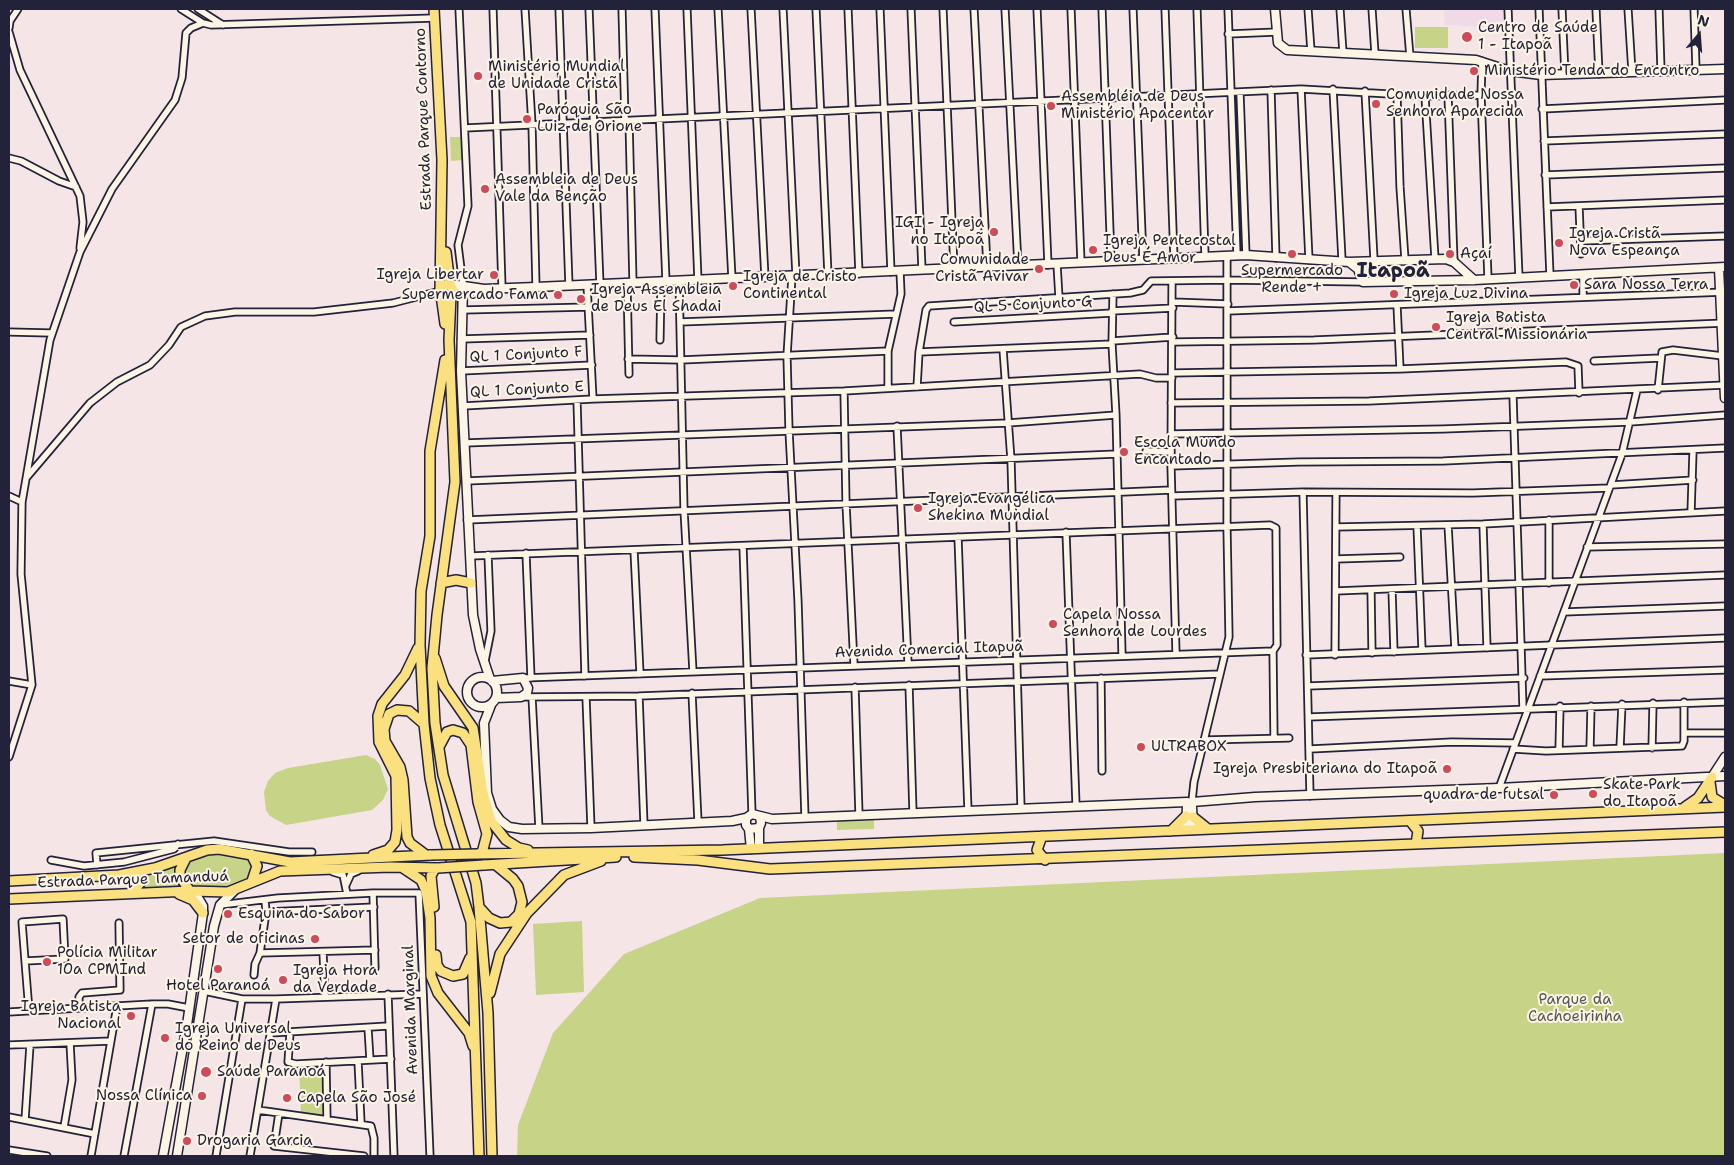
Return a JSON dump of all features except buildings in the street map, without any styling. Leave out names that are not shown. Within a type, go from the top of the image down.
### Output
[{"type":"main road","name":"Estrada Parque Contorno","points":[[434,14],[442,160],[443,227],[440,291],[449,344]]},
{"type":"main road","name":"Estrada Parque Contorno","points":[[443,227],[450,284],[453,290],[451,296],[449,344],[455,482],[433,650],[435,723],[445,783],[476,883],[488,1013]]},
{"type":"main road","points":[[440,291],[450,284]]},
{"type":"main road","points":[[440,291],[451,296]]},
{"type":"main road","points":[[449,344],[444,361],[430,451],[430,530],[421,591],[420,645],[424,724],[430,778],[440,824],[467,905],[472,939],[479,1156]]},
{"type":"main road","points":[[441,583],[456,580],[471,583]]},
{"type":"main road","points":[[348,860],[379,854],[388,850],[397,837],[396,776],[379,742],[378,716],[382,704],[405,675],[420,645]]},
{"type":"main road","points":[[433,650],[444,686],[473,728],[483,793],[491,821],[506,840],[519,848],[546,853],[755,848],[1411,822],[1725,806]]},
{"type":"main road","points":[[424,724],[409,711],[397,710],[389,714],[384,729],[385,741],[400,767],[403,780],[407,837],[410,843],[428,855]]},
{"type":"main road","points":[[439,748],[447,732],[453,730],[463,732],[471,745],[478,802],[487,834],[479,854]]},
{"type":"main road","points":[[1711,779],[1712,797],[1725,806]]},
{"type":"main road","points":[[1680,809],[1698,798],[1711,779]]},
{"type":"main road","points":[[1171,831],[1189,816],[1208,829]]},
{"type":"main road","points":[[1411,822],[1418,832],[1416,844]]},
{"type":"main road","name":"Estrada Parque Tamanduá","points":[[9,899],[190,890],[213,892],[236,890],[280,871],[390,867],[436,868],[612,857],[673,858],[770,869],[1045,860],[1725,832]]},
{"type":"main road","points":[[1042,836],[1037,845],[1037,850],[1045,860]]},
{"type":"main road","name":"Estrada Parque Tamanduá","points":[[9,881],[119,875],[155,868],[207,850],[219,849],[256,853],[290,862],[428,855],[546,853]]},
{"type":"main road","points":[[252,882],[257,866],[256,853]]},
{"type":"main road","points":[[492,1156],[488,1013],[491,983],[500,954],[527,913],[564,875],[612,857]]},
{"type":"main road","points":[[186,858],[180,870],[180,877],[190,890]]},
{"type":"main road","points":[[479,908],[489,918],[500,923],[511,922],[519,914],[522,902],[518,886],[513,879],[496,865]]},
{"type":"main road","points":[[400,867],[413,873],[421,880],[426,891],[430,918],[426,976],[469,1033],[477,1061]]},
{"type":"main road","points":[[436,868],[431,876],[437,965],[441,971],[453,976],[463,974],[469,964],[472,939]]},
{"type":"main road","points":[[119,875],[140,879],[140,884],[132,893]]},
{"type":"main road","points":[[132,893],[180,894],[193,900],[203,914]]},
{"type":"street","points":[[18,9],[10,21],[9,30],[20,70],[76,187],[83,222],[80,252]]},
{"type":"street","points":[[198,9],[223,25]]},
{"type":"street","points":[[459,9],[468,206],[458,245],[464,294],[460,339],[467,520],[475,629],[491,680],[496,686],[493,701],[484,723]]},
{"type":"street","points":[[493,9],[495,127],[502,288]]},
{"type":"street","points":[[525,9],[532,125],[536,287]]},
{"type":"street","points":[[559,9],[569,286]]},
{"type":"street","points":[[589,9],[600,285]]},
{"type":"street","points":[[622,9],[627,121],[630,283],[629,374]]},
{"type":"street","points":[[655,9],[664,282],[660,340]]},
{"type":"street","points":[[687,9],[698,280]]},
{"type":"street","points":[[718,9],[732,279]]},
{"type":"street","points":[[751,9],[765,278]]},
{"type":"street","points":[[783,9],[794,276],[788,318],[789,431],[794,506],[805,818]]},
{"type":"street","points":[[816,9],[819,112],[828,276]]},
{"type":"street","points":[[848,9],[859,274]]},
{"type":"street","points":[[880,9],[883,109],[892,272]]},
{"type":"street","points":[[911,9],[922,270]]},
{"type":"street","points":[[943,9],[954,269]]},
{"type":"street","points":[[974,9],[987,268]]},
{"type":"street","points":[[1005,9],[1018,266]]},
{"type":"street","points":[[1037,9],[1048,265]]},
{"type":"street","points":[[1071,9],[1081,263]]},
{"type":"street","points":[[1102,9],[1111,261]]},
{"type":"street","points":[[1133,9],[1144,260]]},
{"type":"street","points":[[1165,9],[1174,259]]},
{"type":"street","points":[[1197,9],[1206,256]]},
{"type":"street","points":[[1228,9],[1229,93],[1237,256]]},
{"type":"street","points":[[1275,9],[1278,43],[1284,49],[1482,61],[1510,71],[1541,75],[1725,68]]},
{"type":"street","points":[[1308,9],[1311,51]]},
{"type":"street","points":[[1340,9],[1343,53]]},
{"type":"street","points":[[1372,9],[1375,54]]},
{"type":"street","points":[[1406,9],[1410,57]]},
{"type":"street","points":[[1508,9],[1519,278]]},
{"type":"street","points":[[1539,9],[1550,276]]},
{"type":"street","points":[[1562,9],[1565,75]]},
{"type":"street","points":[[1596,9],[1599,74]]},
{"type":"street","points":[[1628,9],[1632,72]]},
{"type":"street","points":[[1659,9],[1661,71]]},
{"type":"street","points":[[1694,9],[1696,69]]},
{"type":"street","points":[[183,10],[203,23],[223,25],[434,14]]},
{"type":"street","points":[[9,757],[32,685],[21,574],[22,502],[51,333],[80,252],[112,189],[175,100],[182,78],[186,33],[191,28],[203,23]]},
{"type":"street","points":[[1228,34],[1276,32]]},
{"type":"street","points":[[1482,61],[1481,95],[1488,279]]},
{"type":"street","points":[[465,128],[1240,93],[1301,88],[1365,91],[1397,95],[1481,95]]},
{"type":"street","points":[[1301,88],[1309,260]]},
{"type":"street","points":[[1333,89],[1345,261]]},
{"type":"street","points":[[1271,90],[1276,258]]},
{"type":"street","points":[[1365,91],[1374,260]]},
{"type":"street","points":[[1240,93],[1246,256]]},
{"type":"street","points":[[1397,95],[1399,178],[1405,260]]},
{"type":"street","points":[[1448,95],[1459,274],[1452,280]]},
{"type":"street","points":[[1426,96],[1436,258]]},
{"type":"street","points":[[1542,109],[1725,100]]},
{"type":"street","points":[[1544,141],[1725,134]]},
{"type":"street","points":[[9,158],[22,161],[51,177],[76,187]]},
{"type":"street","points":[[1545,175],[1725,168]]},
{"type":"street","points":[[1547,207],[1725,200]]},
{"type":"street","points":[[1579,206],[1581,254]]},
{"type":"street","points":[[1581,241],[1725,236]]},
{"type":"street","points":[[451,296],[484,289],[502,288],[828,276],[1206,256],[1345,261],[1436,258],[1457,264],[1474,280]]},
{"type":"street","points":[[1189,830],[1189,804],[1226,651],[1230,624],[1227,528],[1227,256]]},
{"type":"street","points":[[1358,269],[1361,260]]},
{"type":"street","points":[[1345,261],[1358,269],[1363,282]]},
{"type":"street","points":[[1058,264],[1059,298]]},
{"type":"street","points":[[917,387],[918,352],[927,308],[930,306],[1141,291],[1151,281],[1363,282],[1474,280],[1722,267],[1725,398]]},
{"type":"street","points":[[888,388],[888,351],[902,287],[900,271]]},
{"type":"street","points":[[1583,275],[1583,297]]},
{"type":"street","points":[[679,281],[684,510],[693,672]]},
{"type":"street","points":[[1172,281],[1171,466],[1176,654]]},
{"type":"street","points":[[450,284],[484,289]]},
{"type":"street","points":[[587,285],[593,398]]},
{"type":"street","points":[[27,477],[90,403],[117,382],[150,365],[181,327],[206,316],[235,312],[314,312],[393,303],[440,291]]},
{"type":"street","name":"QL 5 Conjunto G","points":[[954,322],[1112,312],[1173,305],[1228,307],[1396,305],[1722,292]]},
{"type":"street","points":[[1113,294],[1112,342],[1116,415],[1122,655]]},
{"type":"street","points":[[1396,305],[1400,369]]},
{"type":"street","points":[[463,310],[589,307]]},
{"type":"street","points":[[680,322],[896,314]]},
{"type":"street","points":[[918,352],[1112,342],[1173,340],[1228,342],[1398,337],[1723,323]]},
{"type":"street","points":[[9,332],[51,333]]},
{"type":"street","points":[[460,339],[590,335]]},
{"type":"street","points":[[1003,349],[1004,384],[1011,460],[1011,535],[1021,808]]},
{"type":"street","points":[[1658,390],[1662,352],[1666,350],[1723,354]]},
{"type":"street","points":[[628,359],[682,360],[888,351]]},
{"type":"street","points":[[1594,361],[1660,358]]},
{"type":"street","name":"QL 1 Conjunto E","points":[[463,406],[593,398],[682,397],[1004,384],[1145,374],[1156,378],[1228,371],[1400,369],[1572,362],[1578,366],[1579,393]]},
{"type":"street","name":"QL 1 Conjunto F","points":[[461,371],[592,364]]},
{"type":"street","points":[[1171,403],[1369,402],[1658,390],[1725,385]]},
{"type":"street","points":[[1499,788],[1525,709],[1552,645],[1573,583],[1622,454],[1637,390]]},
{"type":"street","points":[[844,391],[846,504],[854,665]]},
{"type":"street","points":[[1513,396],[1525,709]]},
{"type":"street","points":[[577,400],[585,676]]},
{"type":"street","points":[[465,443],[577,437],[1008,423],[1116,415]]},
{"type":"street","points":[[1171,434],[1513,427],[1630,422],[1725,415]]},
{"type":"street","points":[[897,426],[902,501],[908,663]]},
{"type":"street","points":[[1171,466],[1228,463],[1515,459],[1725,448]]},
{"type":"street","points":[[1146,451],[1171,452]]},
{"type":"street","points":[[1691,513],[1693,451]]},
{"type":"street","points":[[466,481],[579,475],[1011,460],[1117,454]]},
{"type":"street","points":[[467,520],[580,513],[1011,498],[1118,492],[1227,494],[1517,491],[1693,480]]},
{"type":"street","points":[[1303,492],[1310,796]]},
{"type":"street","points":[[1335,655],[1336,493]]},
{"type":"street","points":[[9,496],[22,502]]},
{"type":"street","points":[[1336,527],[1483,524],[1725,511]]},
{"type":"street","points":[[1549,520],[1549,583]]},
{"type":"street","points":[[1483,524],[1487,648]]},
{"type":"street","points":[[470,556],[1270,525],[1276,528],[1277,645],[1273,651],[1274,738]]},
{"type":"street","points":[[1448,525],[1455,649]]},
{"type":"street","points":[[1417,526],[1422,650]]},
{"type":"street","points":[[1066,532],[1076,805]]},
{"type":"street","points":[[958,537],[968,811]]},
{"type":"street","points":[[1587,547],[1725,544]]},
{"type":"street","points":[[742,546],[747,670],[748,822],[755,848]]},
{"type":"street","points":[[634,550],[640,674]]},
{"type":"street","points":[[521,697],[527,693],[528,688],[526,553]]},
{"type":"street","points":[[480,677],[491,631],[488,555]]},
{"type":"street","points":[[1336,559],[1400,558]]},
{"type":"street","points":[[1336,591],[1573,583],[1725,575]]},
{"type":"street","points":[[1372,590],[1372,653]]},
{"type":"street","points":[[1392,590],[1394,652]]},
{"type":"street","points":[[1564,612],[1725,606]]},
{"type":"street","points":[[1306,655],[1725,638]]},
{"type":"street","name":"Avenida Comercial Itapuã","points":[[527,678],[1226,651],[1273,651]]},
{"type":"street","points":[[1540,676],[1725,670]]},
{"type":"street","points":[[478,706],[493,701],[521,697],[639,696],[1220,674]]},
{"type":"street","points":[[527,678],[491,680],[480,677],[470,682],[467,688],[469,699],[478,706],[484,723],[487,793],[492,809],[500,820],[509,827],[539,829],[732,821],[760,823],[772,819],[1076,805],[1164,802],[1189,804],[1212,799],[1711,779],[1725,776]]},
{"type":"street","points":[[1101,678],[1102,771]]},
{"type":"street","points":[[1308,686],[1524,678]]},
{"type":"street","points":[[9,681],[32,685]]},
{"type":"street","points":[[908,685],[913,813]]},
{"type":"street","points":[[855,687],[859,815]]},
{"type":"street","points":[[692,693],[698,822]]},
{"type":"street","points":[[639,696],[644,825]]},
{"type":"street","points":[[532,697],[539,829]]},
{"type":"street","points":[[586,697],[591,828]]},
{"type":"street","points":[[1310,749],[1452,742],[1559,750],[1677,747],[1682,746],[1684,741],[1684,702]]},
{"type":"street","points":[[1309,717],[1560,706],[1725,702]]},
{"type":"street","points":[[1652,748],[1653,703]]},
{"type":"street","points":[[1620,748],[1622,704]]},
{"type":"street","points":[[1559,750],[1560,706]]},
{"type":"street","points":[[1590,749],[1591,706]]},
{"type":"street","points":[[1684,733],[1725,733]]},
{"type":"street","points":[[1205,740],[1290,738]]},
{"type":"street","points":[[1711,779],[1725,756]]},
{"type":"street","points":[[748,822],[760,823]]},
{"type":"street","points":[[755,848],[760,823]]},
{"type":"street","points":[[97,865],[96,853],[142,847],[226,841],[256,853],[312,852]]},
{"type":"street","points":[[51,860],[68,864],[97,865],[144,857],[174,849],[178,844]]},
{"type":"street","points":[[142,847],[144,857]]},
{"type":"street","points":[[346,894],[346,885],[351,874],[354,872],[390,867]]},
{"type":"street","points":[[316,869],[340,873],[346,885]]},
{"type":"street","points":[[163,1156],[189,1008],[203,914],[203,906],[197,896],[190,890]]},
{"type":"street","points":[[177,1153],[214,926],[220,905],[236,890]]},
{"type":"street","name":"Avenida Marginal","points":[[373,892],[417,891],[419,894],[426,976],[422,994],[430,1156]]},
{"type":"street","points":[[220,905],[373,892],[375,968]]},
{"type":"street","points":[[254,975],[255,964],[260,953],[266,912],[263,900]]},
{"type":"street","points":[[266,912],[374,907]]},
{"type":"street","points":[[25,961],[65,959],[63,919],[22,922],[25,961],[29,1011]]},
{"type":"street","points":[[79,1007],[79,997],[82,994],[120,990],[118,923]]},
{"type":"street","points":[[260,953],[375,950]]},
{"type":"street","points":[[323,952],[325,997]]},
{"type":"street","points":[[196,960],[204,956],[208,961]]},
{"type":"street","points":[[204,991],[242,999],[276,1000],[422,994]]},
{"type":"street","points":[[388,994],[394,1156]]},
{"type":"street","points":[[216,1156],[242,999]]},
{"type":"street","points":[[250,1156],[276,1000]]},
{"type":"street","points":[[9,1012],[152,1004],[168,1004],[189,1008]]},
{"type":"street","points":[[124,1156],[152,1004]]},
{"type":"street","points":[[91,1156],[117,1006]]},
{"type":"street","points":[[272,1033],[388,1026]]},
{"type":"street","points":[[368,1028],[370,1060]]},
{"type":"street","points":[[290,1033],[288,1062],[390,1059]]},
{"type":"street","points":[[9,1045],[111,1041]]},
{"type":"street","points":[[64,1126],[72,1080],[70,1043]]},
{"type":"street","points":[[25,1120],[30,1045]]},
{"type":"street","points":[[358,1061],[361,1123]]},
{"type":"street","points":[[326,1062],[328,1119]]},
{"type":"street","points":[[258,1110],[361,1123],[372,1128],[374,1156]]},
{"type":"street","points":[[279,1113],[274,1146],[364,1156]]},
{"type":"street","points":[[9,1117],[64,1126],[95,1134]]},
{"type":"street","points":[[169,1127],[173,1134],[182,1130]]},
{"type":"street","points":[[165,1148],[172,1143],[177,1153]]},
{"type":"street","points":[[9,1150],[47,1156]]},
{"type":"shaded area","points":[[1444,9],[1504,9],[1505,28],[1445,25]]},
{"type":"green space","points":[[1415,27],[1448,27],[1448,48],[1415,48]]},
{"type":"green space","points":[[450,137],[462,137],[463,160],[451,161]]},
{"type":"green space","points":[[366,755],[375,759],[380,765],[388,789],[383,800],[372,810],[286,825],[270,816],[266,810],[264,792],[268,781],[275,773],[288,768]]},
{"type":"green space","points":[[874,818],[874,829],[837,830],[837,819]]},
{"type":"green space","points":[[219,851],[249,858],[254,863],[251,880],[235,889],[191,889],[182,876],[188,859]]},
{"type":"green space","name":"Parque da Cachoeirinha","points":[[1725,853],[1725,1156],[517,1156],[518,1125],[553,1033],[624,954],[760,898]]},
{"type":"green space","points":[[181,863],[185,888],[143,889],[146,880],[140,874]]},
{"type":"green space","points":[[582,921],[584,992],[536,995],[533,924]]},
{"type":"green space","points":[[324,1065],[326,1115],[301,1113],[299,1066]]},
{"type":"place","name":"Centro de Saúde 1 - Itapoã","points":[[1467,37]]},
{"type":"place","name":"Ministério Tenda do Encontro","points":[[1474,71]]},
{"type":"place","name":"Ministério Mundial de Unidade Cristã","points":[[478,76]]},
{"type":"place","name":"Comunidade Nossa Senhora Aparecida","points":[[1376,104]]},
{"type":"place","name":"Assembléia de Deus Ministério Apacentar","points":[[1051,106]]},
{"type":"place","name":"Paróquia São Luiz de Orione","points":[[527,119]]},
{"type":"place","name":"Assembleia de Deus Vale da Benção","points":[[485,189]]},
{"type":"place","name":"IGI - Igreja no Itapoã","points":[[994,232]]},
{"type":"place","name":"Igreja Cristã Nova Espeança","points":[[1559,243]]},
{"type":"place","name":"Igreja Pentecostal Deus É Amor","points":[[1093,250]]},
{"type":"place","name":"Supermercado Rende +","points":[[1292,254]]},
{"type":"place","name":"Açaí","points":[[1450,254]]},
{"type":"place","name":"Comunidade Cristã Avivar","points":[[1039,269]]},
{"type":"place","name":"Igreja Libertar","points":[[494,275]]},
{"type":"place","name":"Sara Nossa Terra","points":[[1574,285]]},
{"type":"place","name":"Igreja de Cristo Continental","points":[[733,286]]},
{"type":"place","name":"Igreja Luz Divina","points":[[1394,294]]},
{"type":"place","name":"Supermercado Fama","points":[[558,295]]},
{"type":"place","name":"Igreja Assembleia de Deus El Shadai","points":[[581,299]]},
{"type":"place","name":"Igreja Batista Central Missionária","points":[[1436,327]]},
{"type":"place","name":"Escola Mundo Encantado","points":[[1124,452]]},
{"type":"place","name":"Igreja Evangélica Shekina Mundial","points":[[918,508]]},
{"type":"place","name":"Capela Nossa Senhora de Lourdes","points":[[1053,624]]},
{"type":"place","name":"ULTRABOX","points":[[1141,747]]},
{"type":"place","name":"Igreja Presbiteriana do Itapoã","points":[[1447,769]]},
{"type":"place","name":"Skate Park do Itapoã","points":[[1593,794]]},
{"type":"place","name":"quadra de futsal","points":[[1554,795]]},
{"type":"place","name":"Esquina do Sabor","points":[[228,914]]},
{"type":"place","name":"Setor de oficinas","points":[[315,939]]},
{"type":"place","name":"Polícia Militar 10a CPMInd","points":[[47,962]]},
{"type":"place","name":"Hotel Paranoá","points":[[218,969]]},
{"type":"place","name":"Igreja Hora da Verdade","points":[[283,980]]},
{"type":"place","name":"Igreja Batista Nacional","points":[[131,1016]]},
{"type":"place","name":"Igreja Universal do Reino de Deus","points":[[165,1038]]},
{"type":"place","name":"Saúde Paranoá","points":[[206,1072]]},
{"type":"place","name":"Nossa Clínica","points":[[202,1096]]},
{"type":"place","name":"Capela São José","points":[[287,1098]]},
{"type":"place","name":"Drogaria Garcia","points":[[187,1141]]},
{"type":"district","name":"Itapoã","points":[[1393,272]]}]
